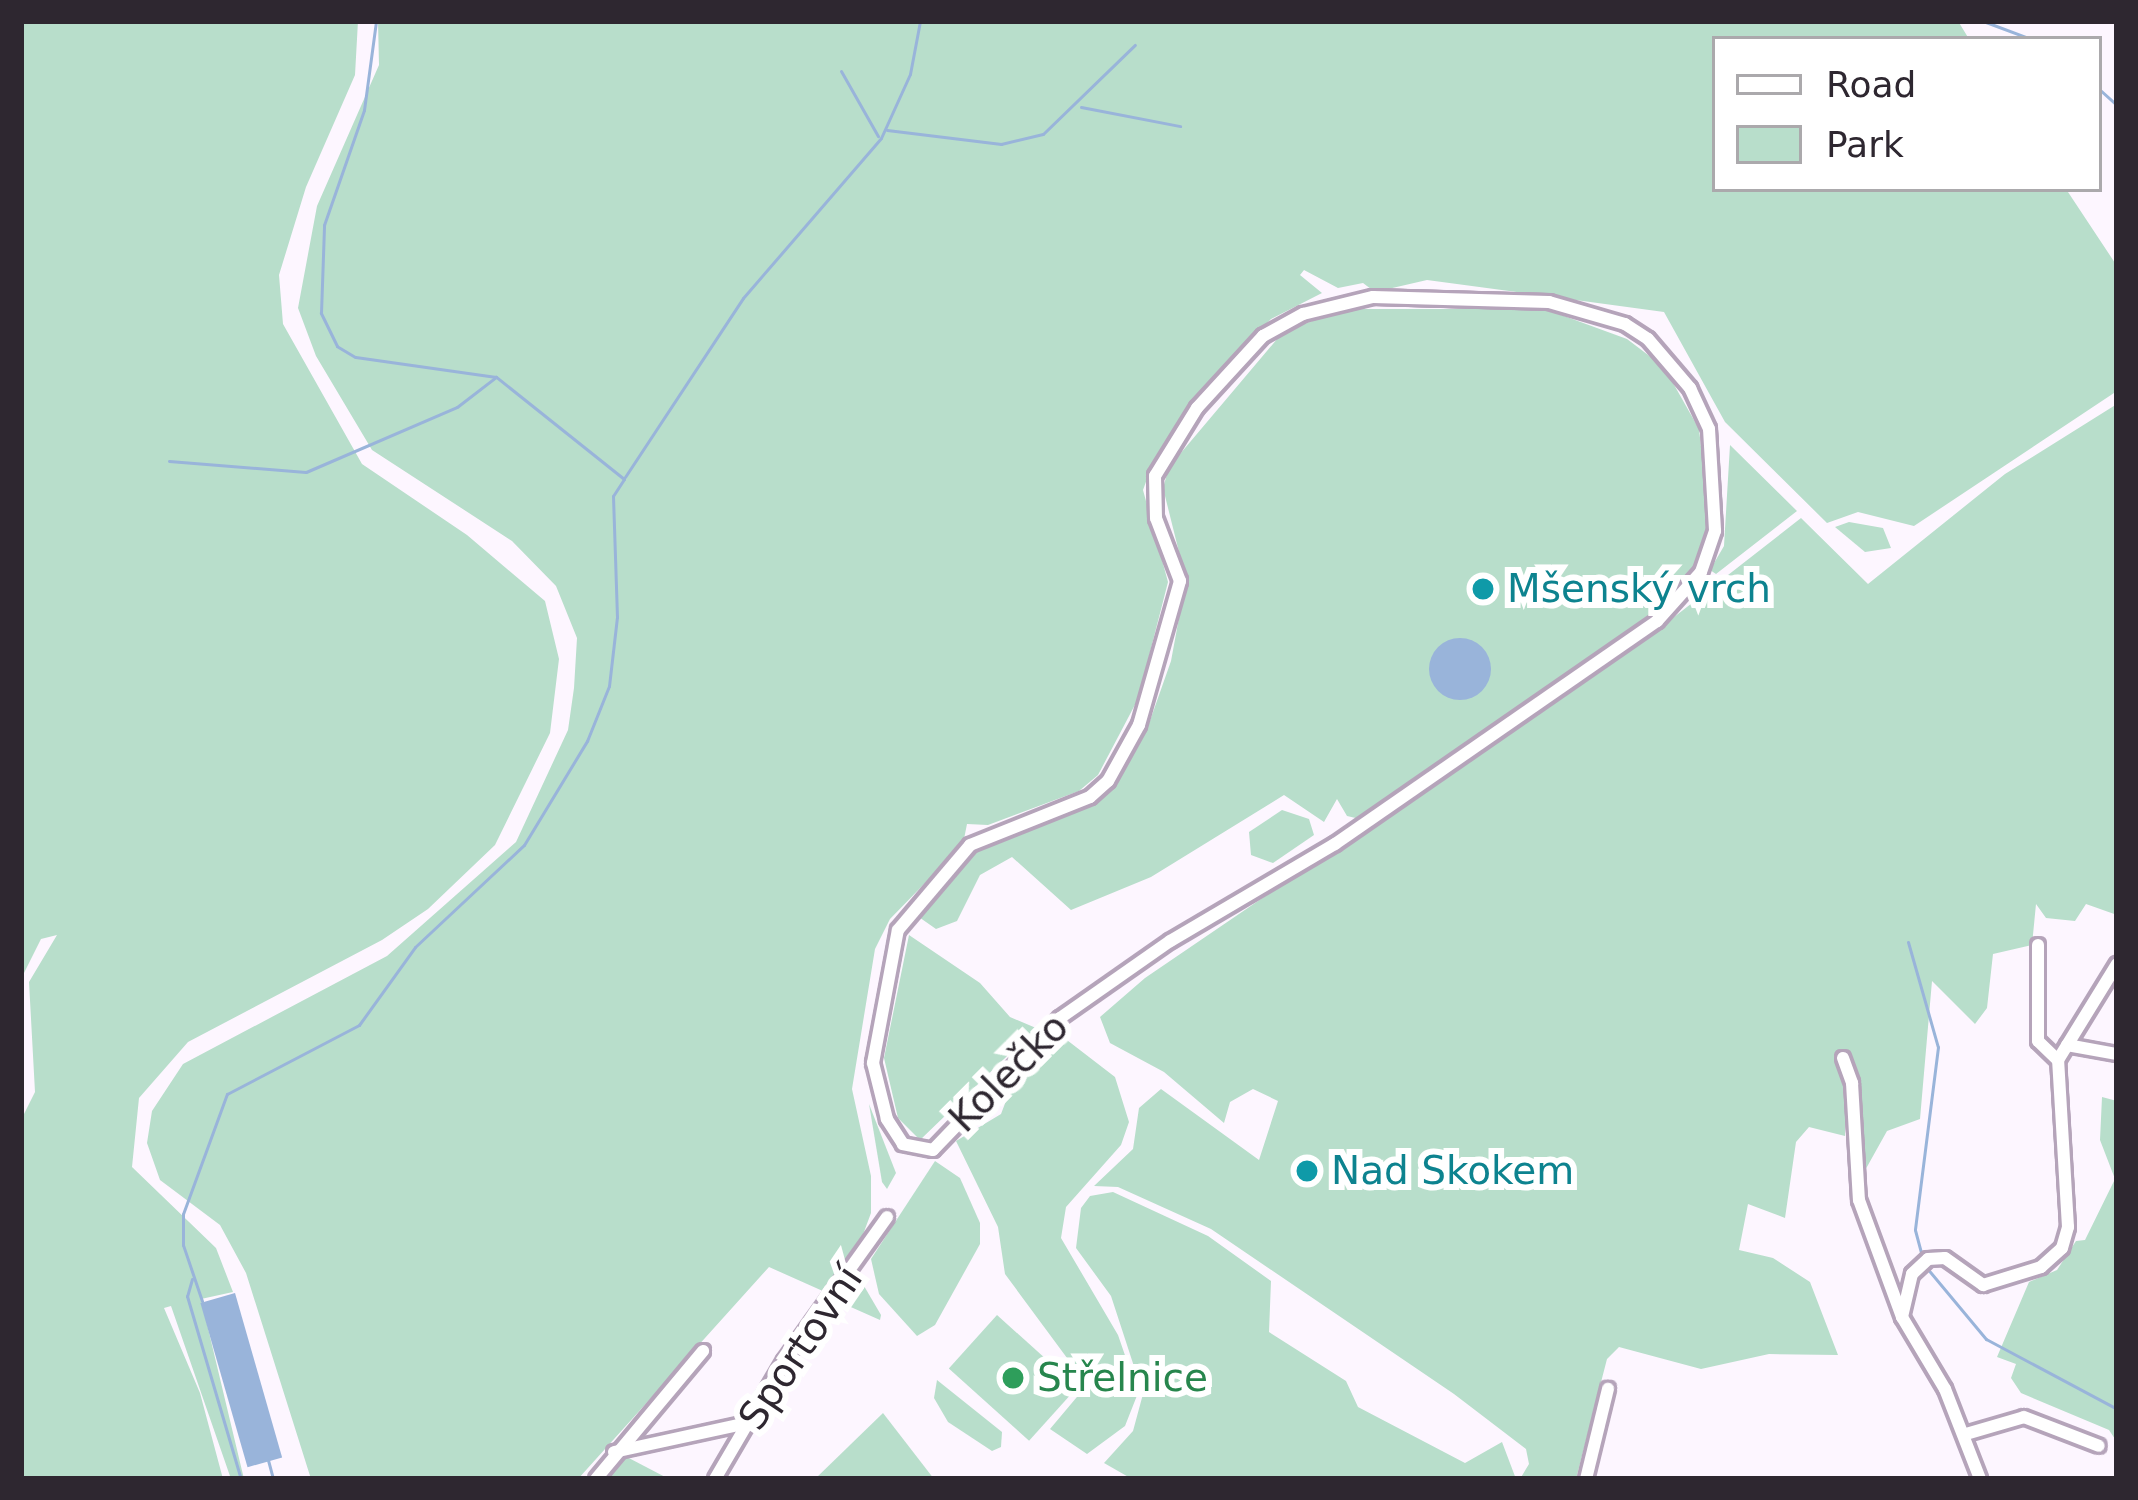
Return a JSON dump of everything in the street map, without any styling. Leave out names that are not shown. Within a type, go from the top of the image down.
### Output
[{"type":"street","name":"Kolečko","points":[[1373,297],[1549,302],[1625,324],[1677,371],[1708,429],[1715,531],[1685,597],[1334,844],[1189,928],[1060,1018],[933,1150],[903,1144],[886,1119],[873,1063],[898,930],[970,845],[1090,797],[1108,781],[1139,724],[1180,581],[1156,518],[1155,476],[1234,365],[1288,320],[1373,297]]},
{"type":"street","points":[[2038,945],[2038,1041],[2058,1060]]},
{"type":"street","points":[[1903,1317],[1912,1274],[1928,1259],[1945,1258],[1983,1285],[2041,1268],[2062,1248],[2068,1227],[2058,1060],[2117,964]]},
{"type":"street","points":[[2067,1045],[2117,1054]]},
{"type":"street","points":[[1843,1058],[1852,1083],[1858,1200],[1903,1317],[1966,1434],[1980,1479]]},
{"type":"street","name":"Sportovní","points":[[715,1479],[887,1216]]},
{"type":"street","points":[[596,1479],[703,1351]]},
{"type":"street","points":[[1586,1479],[1608,1389]]},
{"type":"street","points":[[1966,1434],[2024,1417],[2099,1446]]},
{"type":"street","points":[[614,1452],[748,1422]]},
{"type":"green space","points":[[21,21],[358,21],[355,75],[306,187],[279,275],[283,324],[362,464],[467,535],[545,601],[559,659],[550,733],[495,845],[428,909],[382,940],[188,1042],[139,1098],[132,1167],[216,1248],[233,1292],[201,1299],[244,1479],[231,1479],[171,1306],[164,1308],[200,1393],[223,1479],[21,1479],[21,1120],[35,1092],[29,982],[57,935],[41,939],[21,979]]},
{"type":"green space","points":[[378,21],[1958,21],[1967,36],[1712,36],[1712,192],[2068,192],[2117,266],[2117,391],[1914,526],[1858,512],[1827,523],[1725,422],[1664,312],[1427,280],[1375,292],[1363,283],[1338,288],[1304,270],[1300,275],[1322,293],[1271,319],[1229,362],[1151,468],[1143,490],[1168,582],[1138,699],[1098,775],[1079,791],[988,825],[967,824],[963,844],[890,919],[875,949],[852,1089],[871,1176],[871,1213],[855,1256],[825,1292],[769,1267],[578,1479],[311,1479],[246,1273],[220,1225],[160,1180],[147,1143],[152,1111],[183,1064],[387,956],[516,842],[568,730],[577,638],[556,586],[512,541],[372,450],[316,356],[298,308],[317,206],[379,65]]},
{"type":"green space","points":[[1344,309],[1545,309],[1627,339],[1664,367],[1699,429],[1707,499],[1707,540],[1685,590],[1360,819],[1347,816],[1337,799],[1324,822],[1284,795],[1151,877],[1071,910],[1012,857],[980,875],[957,921],[936,929],[916,915],[985,844],[1092,804],[1112,788],[1146,732],[1171,661],[1186,580],[1163,488],[1169,467],[1283,332]]},
{"type":"green space","points":[[2117,404],[2117,915],[2086,904],[2075,921],[2046,918],[2036,904],[2032,945],[1993,954],[1987,1008],[1975,1024],[1932,981],[1920,1119],[1887,1131],[1863,1174],[1856,1076],[1845,1082],[1845,1136],[1809,1127],[1796,1142],[1785,1218],[1748,1204],[1739,1250],[1773,1258],[1810,1282],[1838,1355],[1769,1354],[1701,1369],[1619,1347],[1607,1359],[1576,1479],[1520,1479],[1529,1464],[1526,1449],[1454,1394],[1211,1229],[1118,1187],[1094,1186],[1133,1149],[1139,1108],[1161,1089],[1259,1160],[1278,1101],[1253,1089],[1230,1102],[1224,1123],[1164,1072],[1110,1043],[1100,1017],[1145,978],[1669,621],[1801,518],[1868,584],[2005,474]]},
{"type":"green space","points":[[1730,445],[1797,511],[1716,574],[1710,570],[1724,546]]},
{"type":"green space","points":[[1849,522],[1883,528],[1891,548],[1865,552],[1835,527]]},
{"type":"green space","points":[[1282,810],[1309,819],[1314,835],[1273,863],[1251,855],[1249,832]]},
{"type":"green space","points":[[909,935],[980,983],[1010,1017],[1036,1028],[920,1140],[898,1118],[884,1058]]},
{"type":"green space","points":[[1063,1037],[1115,1077],[1129,1122],[1121,1145],[1066,1207],[1061,1238],[1118,1335],[1138,1393],[1125,1426],[1087,1454],[1050,1429],[1087,1385],[1005,1274],[998,1227],[956,1141],[1001,1114],[1020,1064]]},
{"type":"green space","points":[[2102,1097],[2117,1101],[2117,1442],[2109,1430],[2021,1393],[2011,1378],[2016,1364],[1997,1357],[2029,1282],[2057,1270],[2076,1241],[2085,1240],[2115,1179],[2100,1140]]},
{"type":"green space","points":[[869,1104],[896,1173],[887,1189],[882,1182]]},
{"type":"green space","points":[[935,1161],[960,1178],[980,1223],[980,1244],[935,1325],[917,1336],[879,1294],[871,1259]]},
{"type":"green space","points":[[1113,1192],[1208,1236],[1271,1281],[1269,1332],[1346,1381],[1358,1407],[1465,1463],[1502,1442],[1516,1479],[1132,1479],[1104,1463],[1133,1431],[1143,1394],[1111,1296],[1076,1248],[1081,1208],[1090,1196]]},
{"type":"green space","points":[[857,1274],[881,1315],[880,1320],[835,1300]]},
{"type":"green space","name":"Střelnice","points":[[997,1315],[1077,1387],[1029,1441],[949,1369]]},
{"type":"green space","points":[[937,1380],[1002,1432],[1001,1447],[992,1451],[948,1422],[934,1398]]},
{"type":"green space","points":[[883,1413],[934,1479],[815,1479]]},
{"type":"green space","points":[[625,1456],[669,1479],[603,1479]]},
{"type":"water","points":[[1460,638],[1482,647],[1491,669],[1482,691],[1460,700],[1438,691],[1429,669],[1438,647]]},
{"type":"water","points":[[235,1293],[282,1457],[248,1467],[200,1303]]},
{"type":"waterway","points":[[202,1301],[183,1245],[183,1214],[227,1094],[359,1025],[415,947],[524,845],[587,741],[609,686],[617,617],[613,496],[624,479],[496,377],[355,357],[337,346],[321,313],[324,225],[364,110],[376,21]]},
{"type":"waterway","points":[[625,477],[743,298],[881,138],[910,74],[920,21]]},
{"type":"waterway","points":[[1983,21],[2023,36]]},
{"type":"waterway","points":[[887,130],[1001,144],[1043,134],[1135,45]]},
{"type":"waterway","points":[[841,71],[878,136]]},
{"type":"waterway","points":[[2102,92],[2117,105]]},
{"type":"waterway","points":[[1081,107],[1180,126]]},
{"type":"waterway","points":[[169,461],[306,472],[457,407],[496,377]]},
{"type":"waterway","points":[[1908,942],[1938,1047],[1915,1230],[1922,1257]]},
{"type":"waterway","points":[[1926,1267],[1986,1339],[2117,1409]]},
{"type":"waterway","points":[[192,1279],[187,1296],[241,1479]]},
{"type":"waterway","points":[[268,1460],[273,1479]]},
{"type":"place","name":"Mšenský vrch","points":[[1483,589]]},
{"type":"place","name":"Nad Skokem","points":[[1307,1171]]},
{"type":"place","name":"Střelnice","points":[[1013,1378]]}]
